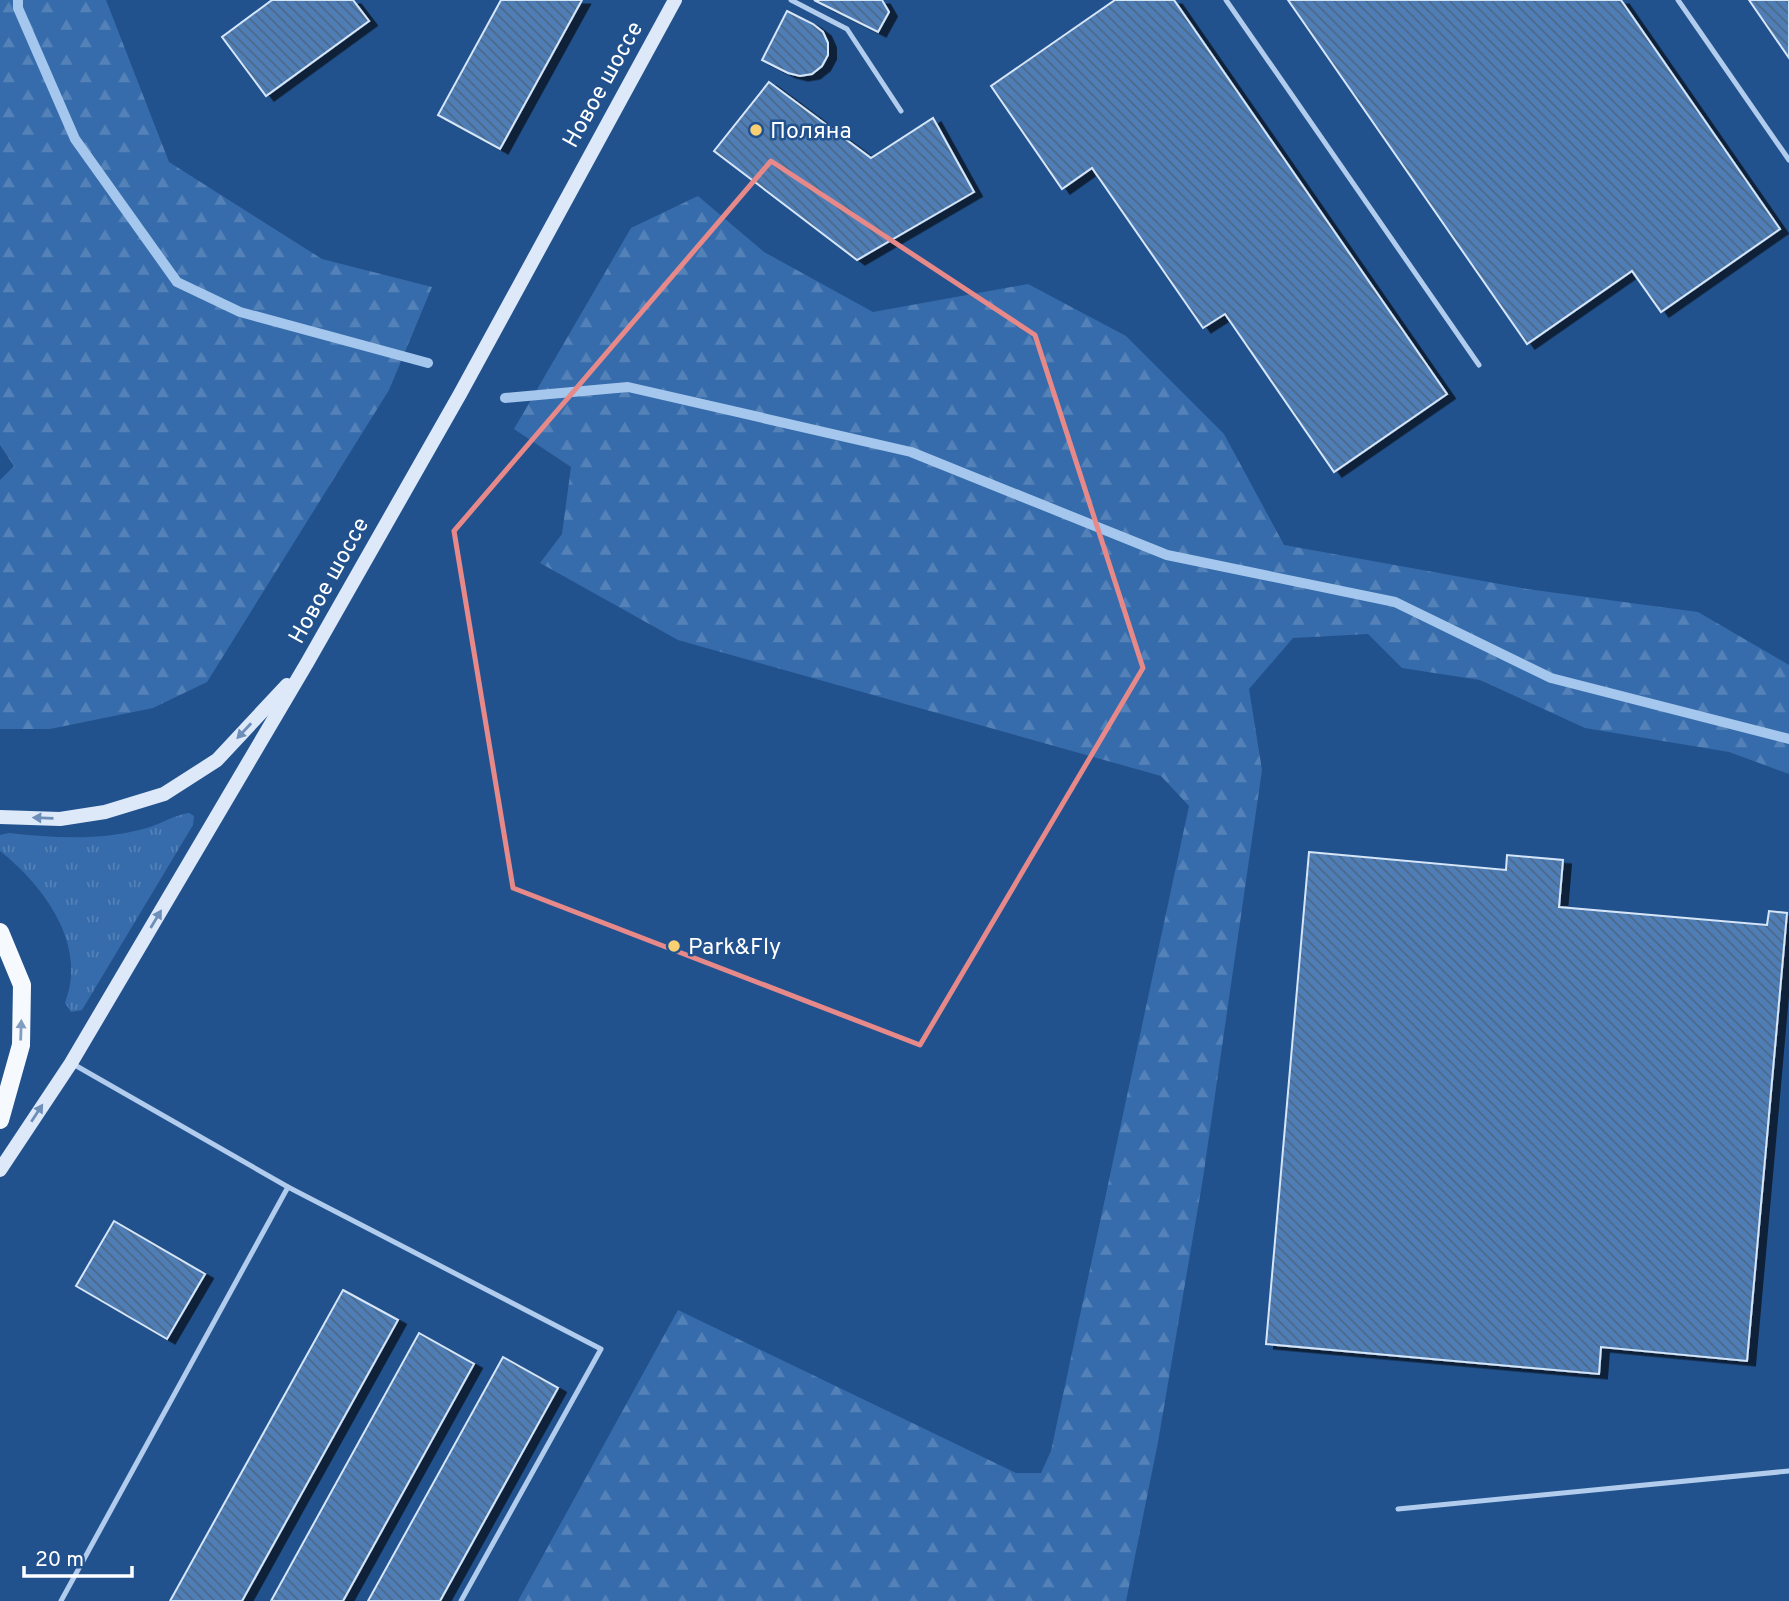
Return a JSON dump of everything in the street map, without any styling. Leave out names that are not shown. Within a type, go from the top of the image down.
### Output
[{"type":"main road","name":"Новое шоссе","points":[[0,1170],[71,1063],[307,663],[460,394],[675,0]]},
{"type":"main road","points":[[0,817],[71,817],[105,812],[164,793],[217,760],[307,663]]},
{"type":"main road","points":[[0,932],[23,985],[21,1045],[0,1120]]},
{"type":"lane","points":[[791,0],[847,29],[901,111]]},
{"type":"lane","points":[[1226,0],[1479,365]]},
{"type":"lane","points":[[1678,0],[1789,160]]},
{"type":"lane","points":[[71,1063],[288,1187],[601,1349],[461,1601]]},
{"type":"lane","points":[[61,1601],[288,1187]]},
{"type":"lane","points":[[1398,1509],[1789,1471]]},
{"type":"highlighted area","points":[[771,161],[1035,335],[1143,668],[920,1045],[513,888],[454,531]]},
{"type":"green space","points":[[0,0],[106,0],[169,162],[322,259],[432,287],[389,390],[207,682],[153,708],[50,729],[0,729],[0,480],[14,466],[0,445]]},
{"type":"green space","points":[[698,196],[764,252],[873,312],[1028,284],[1126,336],[1224,434],[1284,545],[1527,589],[1698,612],[1789,665],[1789,774],[1729,752],[1585,728],[1480,680],[1402,668],[1368,634],[1293,638],[1249,689],[1262,770],[1203,1178],[1158,1442],[1126,1601],[518,1601],[678,1310],[1016,1473],[1041,1473],[1051,1451],[1189,806],[1161,776],[678,640],[540,563],[562,534],[571,467],[514,429],[631,228]]},
{"type":"green space","points":[[189,813],[194,816],[193,825],[82,1010],[71,1012],[65,1003],[71,981],[71,960],[58,918],[32,881],[0,851],[0,835],[113,835],[147,828]]},
{"type":"building","points":[[272,0],[353,0],[369,21],[266,96],[222,37]]},
{"type":"building","points":[[501,0],[582,0],[500,149],[438,115]]},
{"type":"building","points":[[814,0],[882,0],[889,12],[878,32]]},
{"type":"building","points":[[1115,0],[1174,0],[1447,394],[1334,472],[1225,314],[1203,328],[1092,168],[1062,189],[991,86]]},
{"type":"building","points":[[1288,0],[1621,0],[1780,229],[1661,312],[1632,271],[1527,344]]},
{"type":"building","points":[[1749,0],[1789,0],[1789,58]]},
{"type":"building","points":[[787,11],[813,24],[823,32],[828,43],[828,55],[822,66],[812,74],[800,76],[788,73],[762,60]]},
{"type":"building","points":[[769,82],[871,158],[933,118],[974,192],[857,260],[714,151]]},
{"type":"building","points":[[1309,852],[1506,870],[1507,855],[1563,860],[1559,907],[1767,925],[1769,911],[1787,913],[1747,1361],[1601,1347],[1599,1374],[1266,1344]]},
{"type":"building","points":[[114,1221],[205,1274],[167,1339],[76,1286]]},
{"type":"building","points":[[343,1290],[398,1320],[242,1601],[170,1601]]},
{"type":"building","points":[[419,1333],[474,1364],[343,1601],[271,1601]]},
{"type":"building","points":[[503,1357],[558,1388],[440,1601],[368,1601]]},
{"type":"waterway","points":[[18,0],[18,8],[75,139],[177,282],[240,312],[428,363]]},
{"type":"waterway","points":[[505,398],[628,387],[911,452],[1167,555],[1395,602],[1551,678],[1789,739]]},
{"type":"place","name":"Поляна","points":[[756,130]]},
{"type":"place","name":"Park&Fly","points":[[674,946]]}]
